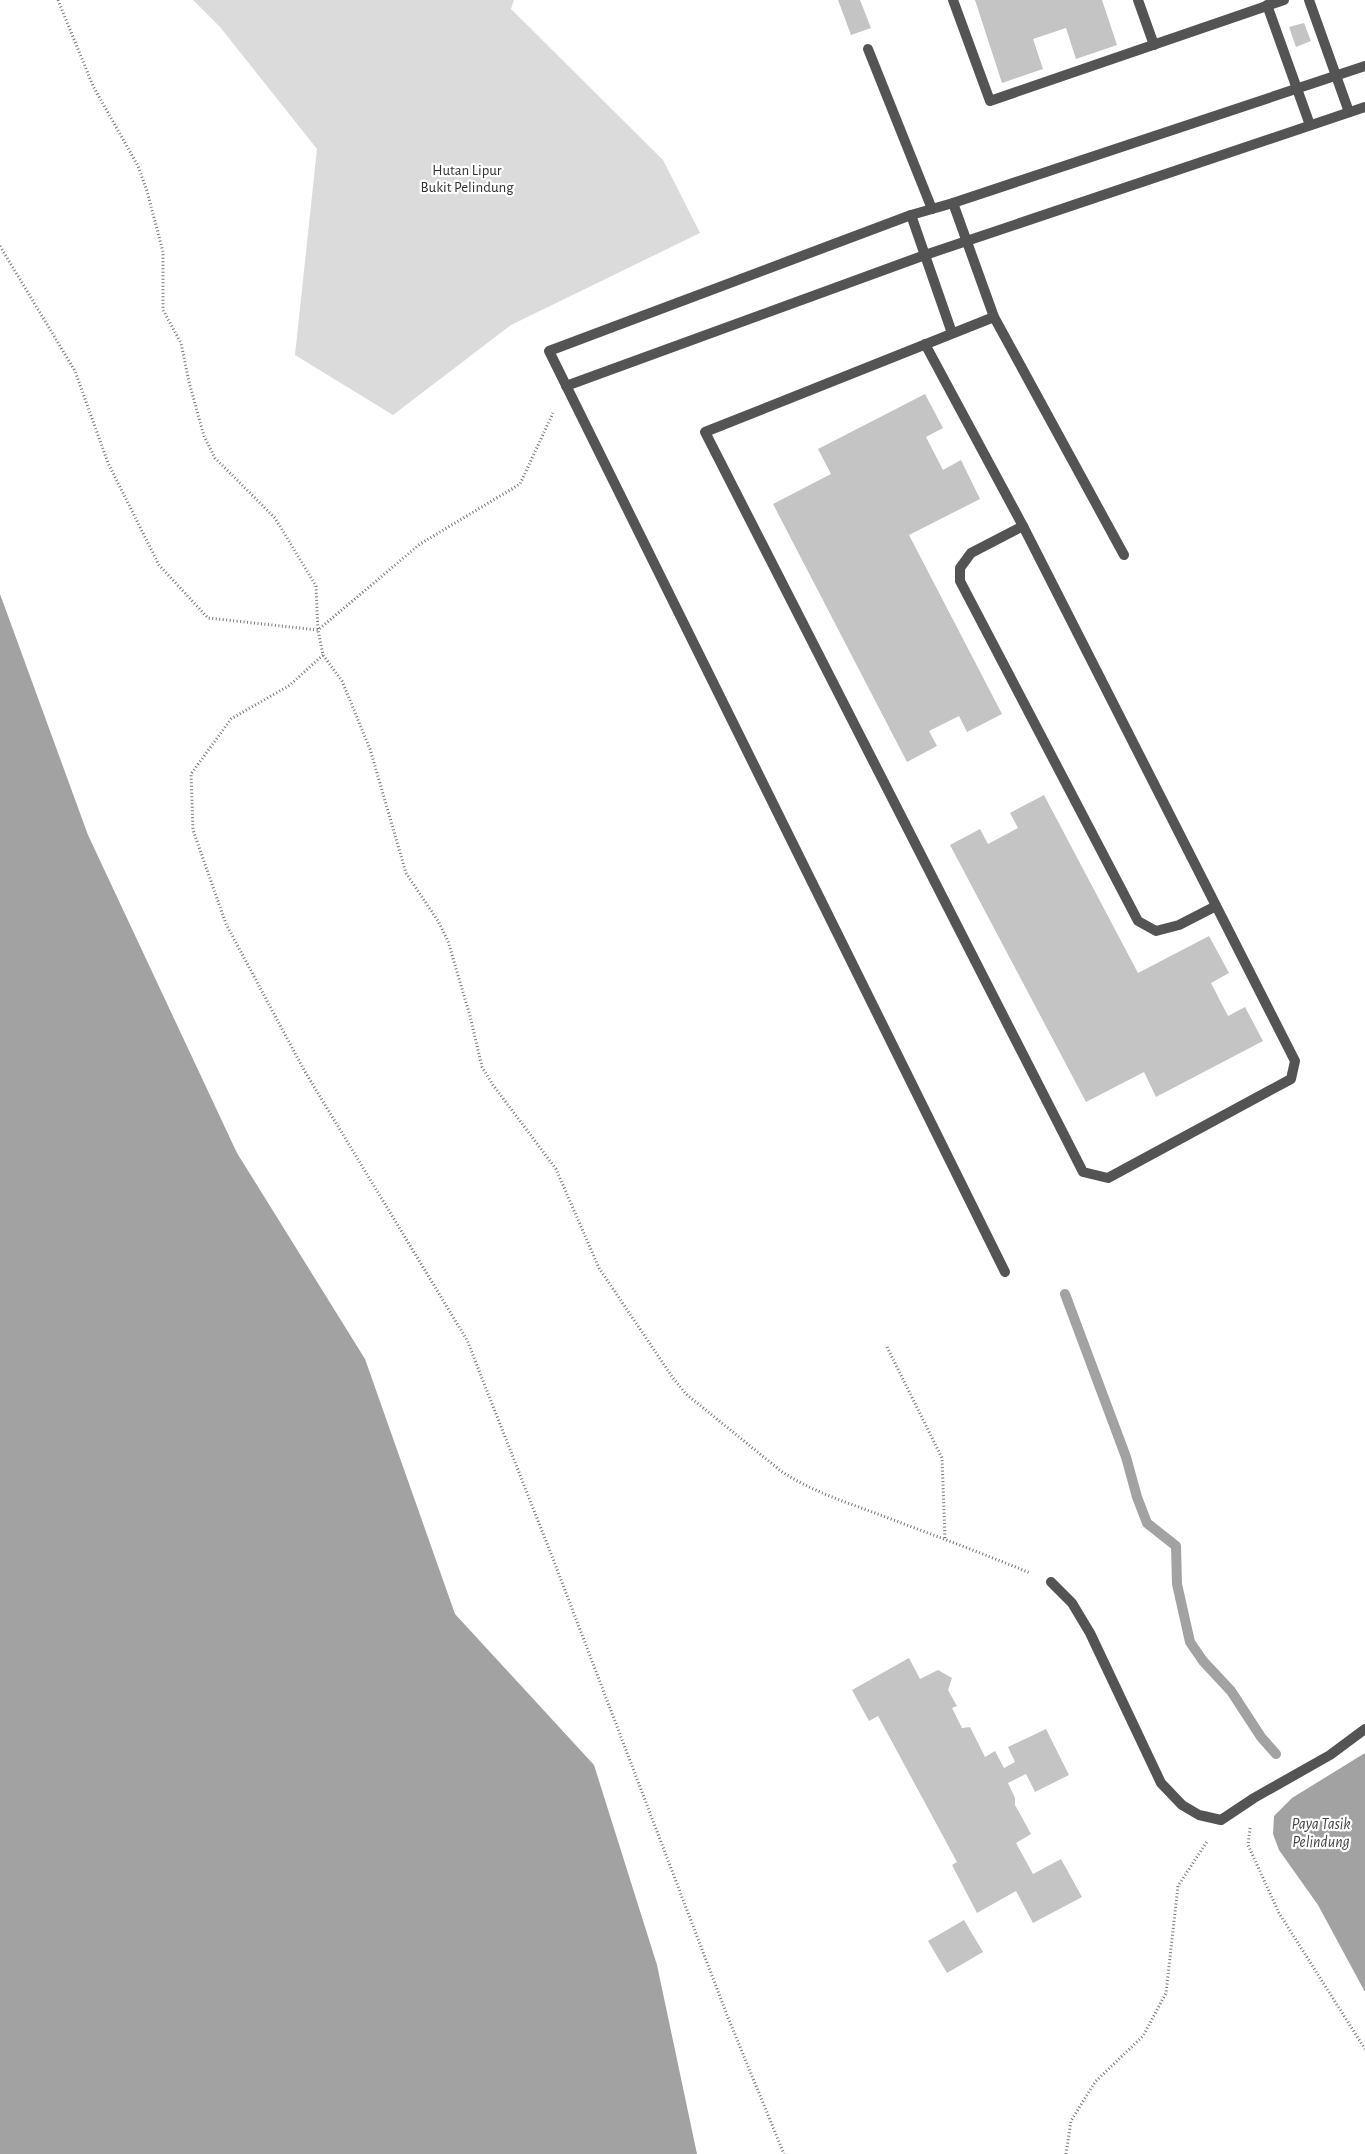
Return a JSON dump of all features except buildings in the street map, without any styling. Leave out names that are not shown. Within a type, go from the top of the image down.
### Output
[{"type":"street","points":[[954,0],[990,101],[1284,0]]},
{"type":"street","points":[[1138,0],[1154,45]]},
{"type":"street","points":[[1309,0],[1349,112]]},
{"type":"street","points":[[1267,5],[1310,125]]},
{"type":"street","points":[[868,49],[932,209]]},
{"type":"street","points":[[1005,1272],[549,351],[911,215],[953,203],[1365,66]]},
{"type":"street","points":[[566,386],[925,255],[1365,107]]},
{"type":"street","points":[[953,203],[994,317],[1124,555]]},
{"type":"street","points":[[911,215],[952,333]]},
{"type":"street","points":[[925,344],[1023,526],[1295,1061],[1291,1080],[1108,1178],[1083,1172],[705,432],[952,333],[994,317]]},
{"type":"street","points":[[1023,526],[971,553],[960,568],[960,581],[1138,921],[1156,931],[1179,925],[1216,906]]},
{"type":"street","points":[[1051,1582],[1072,1604],[1090,1633],[1162,1783],[1182,1805],[1199,1815],[1221,1820],[1254,1798],[1330,1755],[1365,1729]]},
{"type":"path","points":[[58,0],[93,86],[138,166],[147,191],[163,252],[163,310],[182,343],[189,382],[204,436],[215,458],[275,518],[316,586],[318,630],[323,655],[342,681],[370,749],[406,874],[438,921],[448,941],[470,1016],[482,1067],[493,1085],[556,1169],[599,1268],[672,1378],[686,1394],[793,1479],[839,1499],[946,1538],[1051,1582]]},
{"type":"path","points":[[0,246],[75,371],[108,463],[159,565],[208,618],[318,630],[420,544],[520,484],[566,386]]},
{"type":"path","points":[[323,655],[290,685],[231,719],[225,727],[191,774],[193,830],[226,924],[295,1052],[467,1340],[724,2006],[784,2154]]},
{"type":"path","points":[[886,1347],[942,1458],[946,1538]]},
{"type":"path","points":[[1254,1798],[1248,1845],[1279,1913],[1365,2049]]},
{"type":"path","points":[[1066,2154],[1071,2121],[1095,2082],[1143,2036],[1166,1993],[1178,1886],[1221,1820]]},
{"type":"green space","name":"Hutan Lipur Bukit Pelindung","points":[[193,0],[514,0],[511,9],[663,160],[700,233],[511,325],[393,415],[295,355],[317,149],[220,27]]},
{"type":"water","points":[[0,594],[88,835],[237,1153],[365,1359],[455,1614],[594,1765],[657,1965],[697,2154],[0,2154]]},
{"type":"water","name":"Paya Tasik Pelindung","points":[[1365,1753],[1365,1992],[1318,1905],[1279,1850],[1273,1834],[1274,1816],[1292,1798]]},
{"type":"waterway","points":[[1065,1294],[1126,1457],[1137,1497],[1147,1523],[1176,1546],[1177,1584],[1190,1642],[1203,1661],[1231,1691],[1261,1737],[1276,1754]]}]
